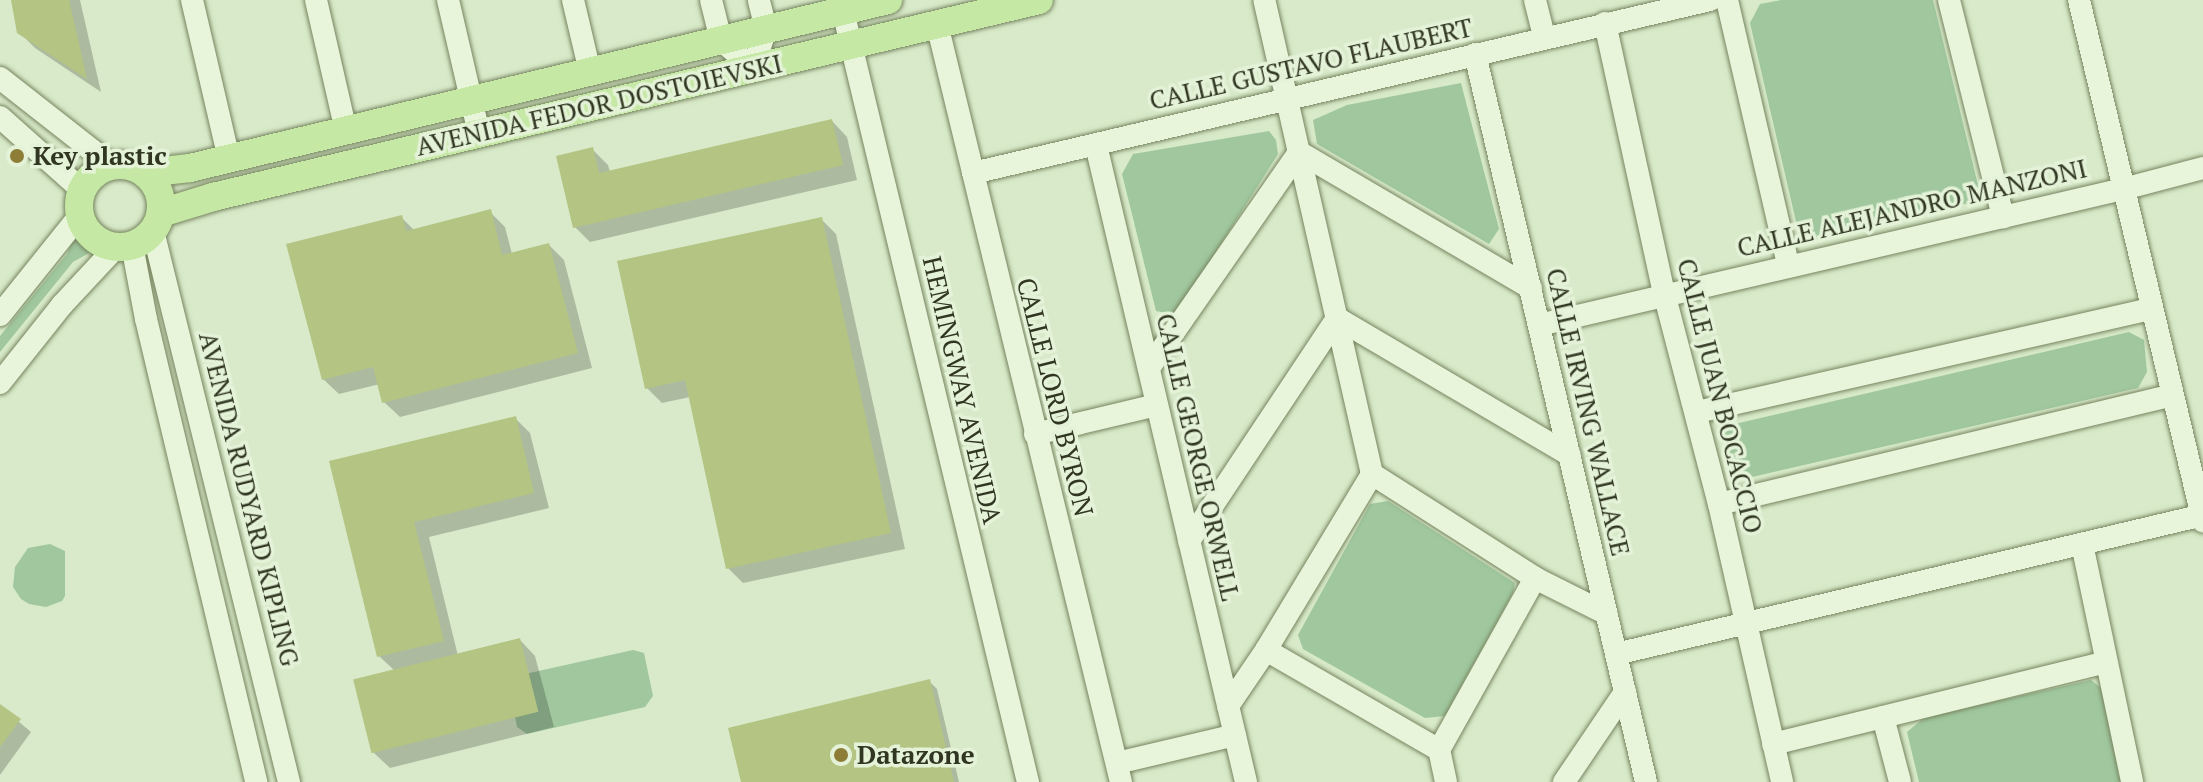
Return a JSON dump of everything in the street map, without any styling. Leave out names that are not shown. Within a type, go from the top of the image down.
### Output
[{"type":"main road","name":"AVENIDA FEDOR DOSTOIEVSKI","points":[[146,173],[168,172],[229,159],[888,0]]},
{"type":"main road","name":"AVENIDA FEDOR DOSTOIEVSKI","points":[[141,234],[213,197],[1039,0]]},
{"type":"main road","points":[[111,165],[126,165],[146,173],[159,191],[141,234],[93,237],[81,203],[99,170],[111,165]]},
{"type":"street","points":[[192,0],[229,159]]},
{"type":"street","points":[[316,0],[346,131]]},
{"type":"street","points":[[448,0],[479,133]]},
{"type":"street","points":[[573,0],[590,72]]},
{"type":"street","points":[[711,0],[721,40],[753,68],[766,29],[759,0]]},
{"type":"street","points":[[1228,706],[1266,650],[1372,474],[1264,0]]},
{"type":"street","points":[[1535,0],[1544,37]]},
{"type":"street","name":"CALLE GUSTAVO FLAUBERT","points":[[973,173],[1710,0]]},
{"type":"street","points":[[1727,0],[1788,265]]},
{"type":"street","points":[[1949,0],[2003,217]]},
{"type":"street","points":[[1616,654],[2203,517],[2079,0]]},
{"type":"street","name":"HEMINGWAY AVENIDA","points":[[843,11],[854,44],[1028,782]]},
{"type":"street","name":"CALLE JUAN BOCACCIO","points":[[1605,23],[1664,293],[1697,412],[1782,782]]},
{"type":"street","name":"CALLE LORD BYRON","points":[[937,24],[1119,772]]},
{"type":"street","name":"CALLE IRVING WALLACE","points":[[1475,54],[1646,782]]},
{"type":"street","points":[[0,78],[111,165]]},
{"type":"street","points":[[0,117],[81,203],[0,315]]},
{"type":"street","name":"CALLE GEORGE ORWELL","points":[[1096,145],[1246,782]]},
{"type":"street","points":[[1299,152],[1531,288]]},
{"type":"street","points":[[1149,368],[1299,152]]},
{"type":"street","name":"CALLE ALEJANDRO MANZONI","points":[[1539,325],[2203,168]]},
{"type":"street","points":[[0,383],[62,305],[141,234]]},
{"type":"street","points":[[141,234],[146,319],[256,782]]},
{"type":"street","name":"AVENIDA RUDYARD KIPLING","points":[[141,234],[289,782]]},
{"type":"street","points":[[1697,412],[2151,309]]},
{"type":"street","points":[[1337,318],[1570,455]]},
{"type":"street","points":[[1189,541],[1337,318]]},
{"type":"street","points":[[1719,504],[2172,395]]},
{"type":"street","points":[[1035,434],[1157,405]]},
{"type":"street","points":[[1372,474],[1535,578],[1607,614]]},
{"type":"street","points":[[2082,544],[2132,782]]},
{"type":"street","points":[[1446,782],[1439,750],[1535,578]]},
{"type":"street","points":[[1266,650],[1439,750]]},
{"type":"street","points":[[1773,744],[2106,662]]},
{"type":"street","points":[[1564,782],[1625,692]]},
{"type":"street","points":[[1883,717],[1900,782]]},
{"type":"street","points":[[1119,772],[1235,735]]},
{"type":"green space","points":[[1781,0],[1933,0],[1979,189],[1973,202],[1812,241],[1798,230],[1750,23],[1760,4]]},
{"type":"green space","points":[[1461,83],[1499,229],[1489,244],[1317,144],[1313,120],[1347,105]]},
{"type":"green space","points":[[1269,131],[1276,140],[1278,154],[1176,315],[1156,311],[1122,174],[1133,154]]},
{"type":"green space","points":[[79,226],[87,239],[100,247],[73,262],[0,352],[0,336],[67,254]]},
{"type":"green space","points":[[2129,332],[2144,340],[2147,372],[2138,388],[1748,478],[1731,472],[1722,434],[1739,423]]},
{"type":"green space","points":[[1388,501],[1515,583],[1513,593],[1445,716],[1425,718],[1303,649],[1298,635],[1370,504]]},
{"type":"green space","points":[[50,544],[65,551],[65,596],[62,601],[46,607],[29,604],[13,587],[15,567],[28,548]]},
{"type":"green space","points":[[633,650],[644,653],[653,696],[645,707],[527,734],[517,727],[509,686],[516,676]]},
{"type":"green space","points":[[2091,680],[2101,688],[2121,782],[1919,782],[1907,732],[1925,717]]},
{"type":"building","points":[[11,0],[69,0],[87,79],[17,33]]},
{"type":"building","points":[[832,119],[843,165],[573,228],[556,156],[593,147],[599,173]]},
{"type":"building","points":[[491,209],[502,255],[549,243],[578,353],[382,403],[373,367],[322,380],[286,244],[402,215],[406,231]]},
{"type":"building","points":[[822,217],[891,533],[726,569],[685,380],[645,389],[617,261]]},
{"type":"building","points":[[516,416],[534,493],[414,522],[444,641],[377,657],[329,461]]},
{"type":"building","points":[[520,638],[538,712],[371,753],[353,680]]},
{"type":"building","name":"Datazone","points":[[930,679],[954,782],[741,782],[728,728]]},
{"type":"building","points":[[0,704],[21,719],[0,747]]},
{"type":"place","name":"Key plastic","points":[[17,156]]},
{"type":"place","name":"Datazone","points":[[841,755]]}]
